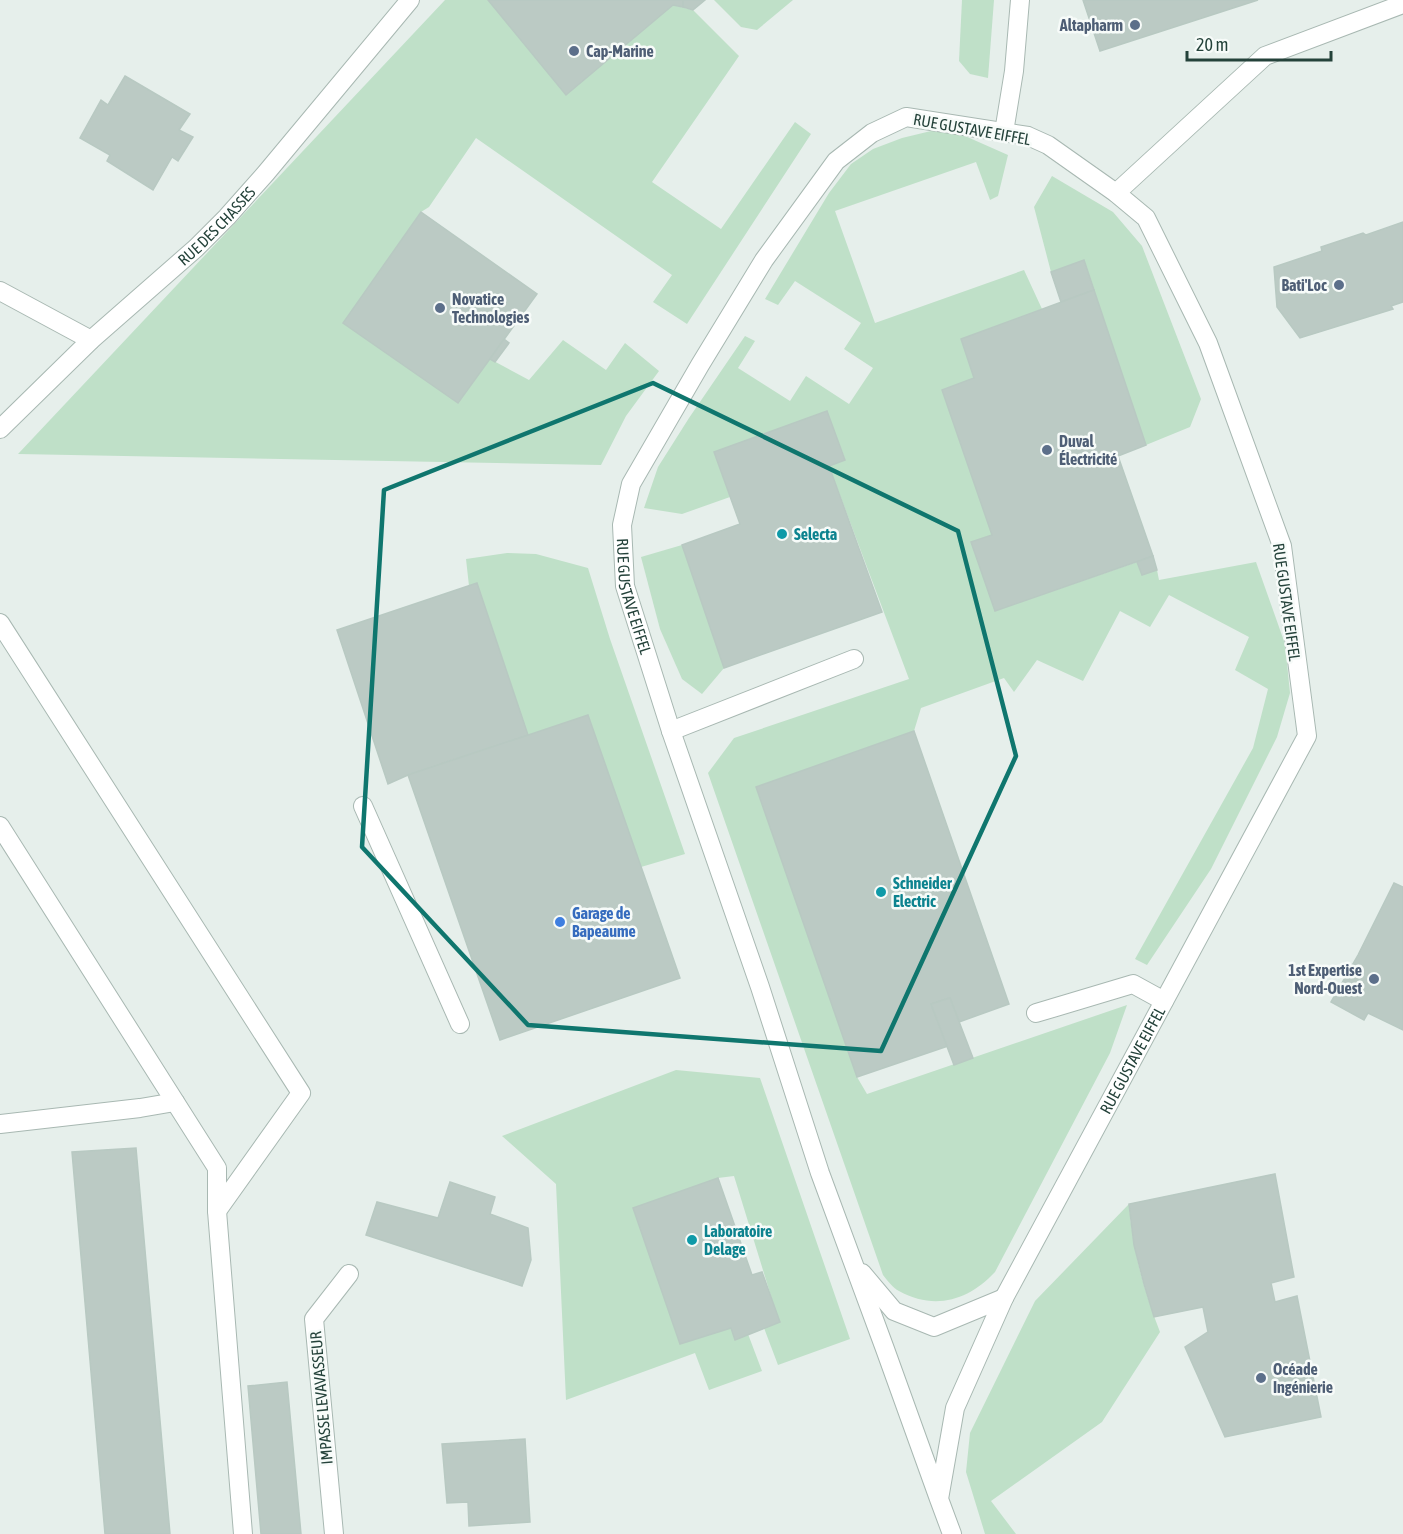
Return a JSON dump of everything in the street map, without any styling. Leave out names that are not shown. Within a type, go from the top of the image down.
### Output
[{"type":"street","name":"RUE DES CHASSES","points":[[0,429],[92,340],[196,249],[227,217],[410,0]]},
{"type":"street","points":[[1004,132],[1014,70],[1020,0]]},
{"type":"street","points":[[1116,193],[1265,56],[1403,4]]},
{"type":"street","name":"RUE GUSTAVE EIFFEL","points":[[939,1499],[955,1408],[1004,1298],[1307,736],[1282,546],[1208,343],[1146,218],[1116,193],[1048,145],[1028,136],[906,117],[872,133],[836,161],[764,260],[631,484],[622,525],[625,586],[671,731],[760,987],[820,1173],[853,1262],[939,1499],[952,1534]]},
{"type":"street","points":[[0,291],[92,340]]},
{"type":"street","points":[[0,623],[301,1094],[217,1211]]},
{"type":"street","points":[[671,731],[854,658]]},
{"type":"street","points":[[363,806],[460,1024]]},
{"type":"street","points":[[0,826],[217,1168],[217,1211],[243,1534]]},
{"type":"street","points":[[1036,1013],[1133,984],[1164,1000]]},
{"type":"street","points":[[0,1124],[175,1102]]},
{"type":"street","name":"RUE GUSTAVE EIFFEL","points":[[853,1262],[894,1311],[934,1327],[1004,1298]]},
{"type":"street","name":"IMPASSE LEVAVASSEUR","points":[[334,1534],[314,1319],[349,1274]]},
{"type":"highlighted area","points":[[653,383],[958,531],[1016,756],[881,1051],[528,1025],[362,847],[384,490]]},
{"type":"green space","points":[[445,0],[488,0],[566,94],[673,5],[693,10],[739,56],[652,182],[721,229],[795,122],[811,134],[687,324],[653,302],[672,275],[476,138],[429,207],[421,212],[344,323],[458,403],[490,359],[529,380],[563,340],[606,370],[625,343],[659,371],[626,416],[601,465],[18,454]]},
{"type":"green space","points":[[714,0],[793,0],[757,30],[741,27]]},
{"type":"green space","points":[[962,0],[994,0],[988,78],[970,74],[959,61]]},
{"type":"green space","points":[[931,131],[956,132],[1008,155],[998,196],[990,200],[976,162],[835,211],[875,323],[1024,270],[1042,309],[961,339],[974,378],[942,390],[992,535],[972,542],[995,611],[1137,562],[1142,575],[1157,570],[1159,580],[1256,562],[1285,644],[1290,693],[1277,737],[1211,869],[1147,965],[1135,959],[1253,748],[1268,689],[1235,670],[1249,637],[1169,595],[1150,627],[1120,611],[1083,681],[1037,660],[1014,692],[1004,678],[921,708],[914,731],[756,787],[857,1077],[867,1094],[1127,1005],[1110,1053],[995,1272],[985,1282],[963,1296],[938,1301],[912,1297],[899,1291],[883,1275],[708,773],[734,738],[909,679],[829,466],[845,459],[827,412],[714,452],[730,497],[682,514],[644,508],[658,467],[745,336],[755,341],[738,368],[790,401],[806,376],[849,404],[873,368],[844,349],[861,323],[795,281],[778,305],[765,299],[829,193],[851,164],[873,149],[902,138]]},
{"type":"green space","points":[[1052,176],[1113,212],[1142,246],[1201,399],[1190,427],[1146,445],[1084,260],[1051,272],[1034,207]]},
{"type":"green space","points":[[682,545],[724,668],[702,694],[682,679],[660,629],[641,557]]},
{"type":"green space","points":[[507,553],[536,554],[588,568],[610,639],[685,854],[641,867],[588,715],[528,735],[469,586],[466,559]]},
{"type":"green space","points":[[676,1070],[760,1078],[850,1339],[778,1365],[764,1328],[779,1322],[734,1176],[718,1178],[633,1208],[680,1344],[731,1328],[735,1339],[748,1334],[762,1371],[709,1390],[695,1353],[566,1400],[556,1184],[502,1136]]},
{"type":"green space","points":[[1129,1204],[1140,1269],[1160,1332],[1102,1422],[991,1501],[1016,1534],[985,1534],[966,1472],[970,1433],[1035,1301]]},
{"type":"building","name":"Cap-Marine","points":[[488,0],[683,0],[683,7],[673,5],[566,95]]},
{"type":"building","points":[[683,0],[705,0],[693,10],[683,7]]},
{"type":"building","name":"Altapharm","points":[[1083,0],[1258,0],[1100,51]]},
{"type":"building","points":[[125,76],[190,114],[179,130],[193,137],[178,161],[172,157],[153,190],[107,161],[110,155],[80,138],[101,100],[108,105]]},
{"type":"building","name":"Novatice Technologies","points":[[421,212],[537,294],[458,403],[343,323]]},
{"type":"building","name":"Bati'Loc","points":[[1403,222],[1403,302],[1391,306],[1393,309],[1300,338],[1277,307],[1274,267],[1322,251],[1321,247]]},
{"type":"building","points":[[1084,260],[1094,290],[1061,302],[1051,272]]},
{"type":"building","name":"Duval Électricité","points":[[1094,290],[1146,445],[1118,456],[1153,556],[995,611],[971,542],[992,535],[942,390],[974,378],[961,339]]},
{"type":"building","points":[[504,339],[509,343],[495,362],[490,359]]},
{"type":"building","name":"Selecta","points":[[827,411],[845,460],[829,466],[882,612],[724,668],[682,545],[740,524],[714,452]]},
{"type":"building","points":[[1153,556],[1157,570],[1142,575],[1137,562]]},
{"type":"building","points":[[477,583],[528,735],[408,775],[388,784],[337,630]]},
{"type":"building","name":"Garage de Bapeaume","points":[[588,715],[680,978],[500,1040],[408,775]]},
{"type":"building","name":"Schneider Electric","points":[[914,731],[1009,1004],[959,1022],[950,998],[931,1004],[948,1046],[857,1077],[756,787]]},
{"type":"building","name":"1st Expertise Nord-Ouest","points":[[1394,883],[1403,887],[1403,1030],[1368,1013],[1364,1020],[1331,1002],[1358,955]]},
{"type":"building","points":[[950,998],[973,1058],[954,1065],[931,1004]]},
{"type":"building","points":[[136,1148],[170,1534],[105,1534],[72,1152]]},
{"type":"building","points":[[1275,1174],[1294,1277],[1271,1283],[1275,1302],[1297,1296],[1321,1417],[1225,1437],[1185,1347],[1208,1332],[1203,1307],[1154,1317],[1134,1245],[1129,1204]]},
{"type":"building","name":"Laboratoire Delage","points":[[718,1178],[752,1275],[762,1272],[780,1322],[735,1340],[731,1328],[680,1344],[633,1208]]},
{"type":"building","points":[[450,1182],[495,1197],[490,1214],[528,1228],[531,1260],[522,1286],[366,1235],[377,1202],[438,1218]]},
{"type":"building","points":[[287,1382],[301,1534],[261,1534],[248,1386]]},
{"type":"building","points":[[525,1439],[530,1522],[469,1526],[468,1502],[447,1503],[442,1444]]},
{"type":"place","name":"Altapharm","points":[[1135,25]]},
{"type":"place","name":"Cap-Marine","points":[[574,51]]},
{"type":"place","name":"Bati'Loc","points":[[1339,285]]},
{"type":"place","name":"Novatice Technologies","points":[[440,308]]},
{"type":"place","name":"Duval Électricité","points":[[1047,450]]},
{"type":"place","name":"Selecta","points":[[782,534]]},
{"type":"place","name":"Schneider Electric","points":[[881,892]]},
{"type":"place","name":"Garage de Bapeaume","points":[[560,922]]},
{"type":"place","name":"1st Expertise Nord-Ouest","points":[[1374,979]]},
{"type":"place","name":"Laboratoire Delage","points":[[692,1240]]},
{"type":"place","name":"Océade Ingénierie","points":[[1261,1378]]}]
